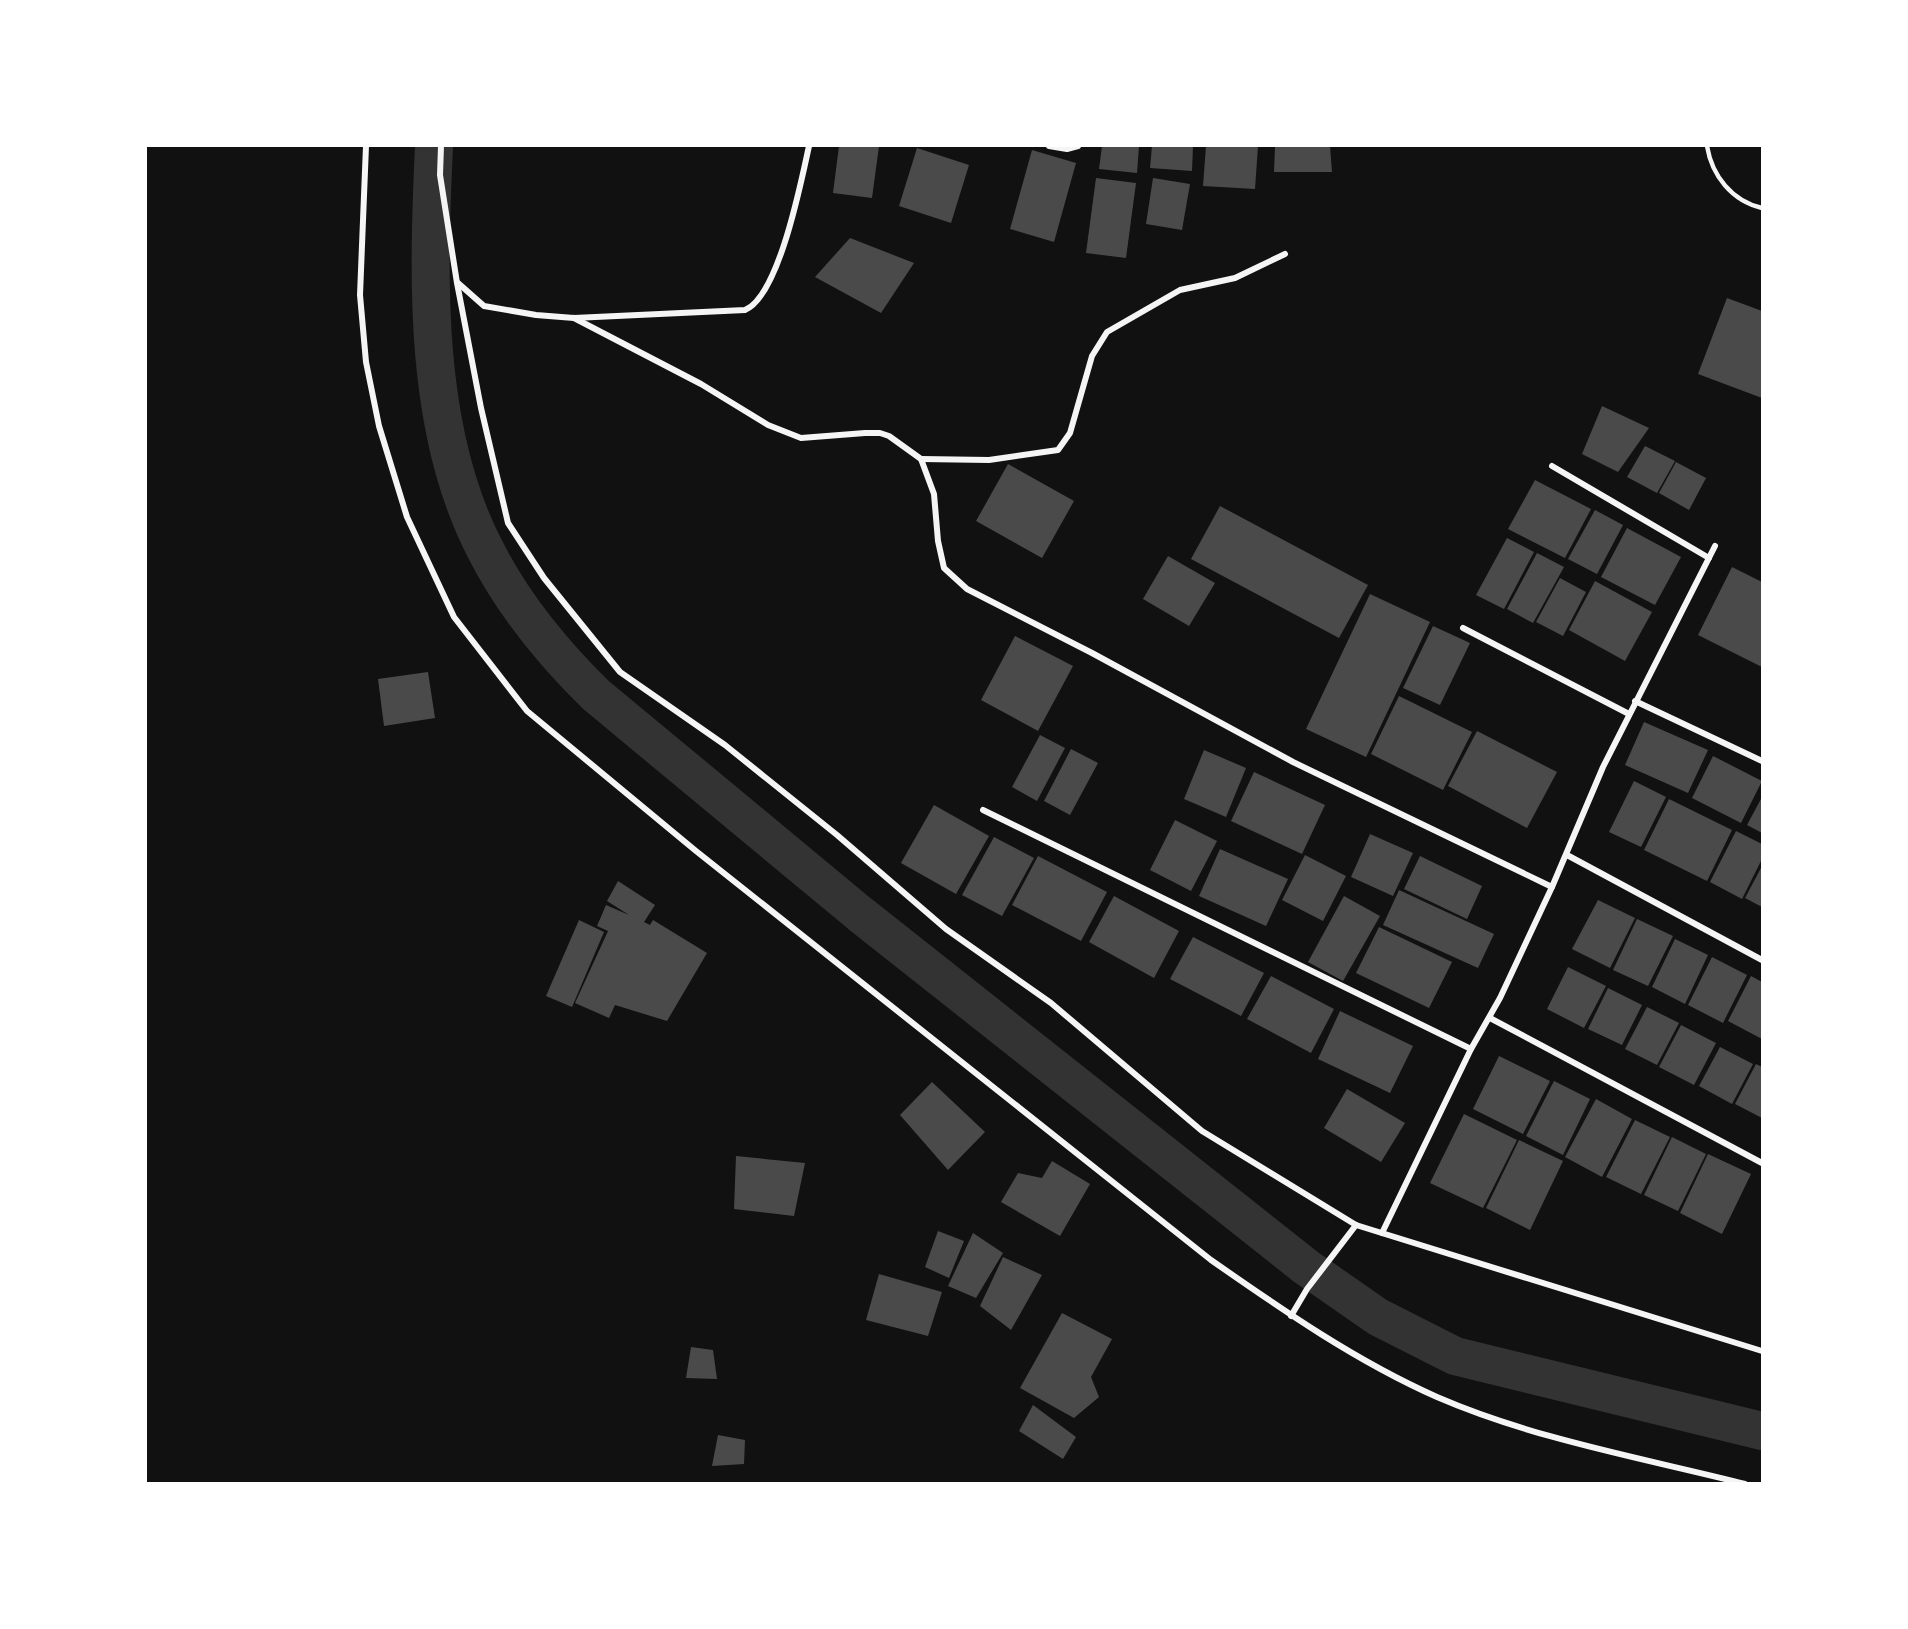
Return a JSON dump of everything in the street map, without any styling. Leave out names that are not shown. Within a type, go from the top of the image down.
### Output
[{"type":"street","points":[[366,146],[360,294],[366,362],[379,426],[407,517],[454,617],[527,711],[696,851],[1211,1260],[1291,1316],[1363,1361],[1438,1397],[1517,1426],[1745,1484]]},
{"type":"street","points":[[441,146],[440,176],[457,283],[481,408],[508,523],[544,578],[620,672],[726,745],[837,835],[946,929],[1051,1003],[1202,1131],[1356,1225],[1762,1351]]},
{"type":"street","points":[[457,283],[484,306],[536,315],[574,318],[745,310],[754,306],[762,297],[787,239],[810,146]]},
{"type":"street","points":[[1049,146],[1067,148],[1078,146]]},
{"type":"street","points":[[921,459],[989,460],[1058,450],[1070,433],[1092,356],[1107,332],[1180,290],[1235,278],[1285,254]]},
{"type":"street","points":[[574,318],[701,384],[768,425],[801,438],[880,433],[902,444],[921,459],[934,494],[938,541],[945,568],[967,589],[1092,653],[1293,762],[1552,887]]},
{"type":"street","points":[[1552,466],[1709,558]]},
{"type":"street","points":[[1382,1233],[1471,1049],[1490,1018],[1567,855],[1603,767],[1715,546]]},
{"type":"street","points":[[1463,628],[1629,714]]},
{"type":"street","points":[[1635,701],[1762,760]]},
{"type":"street","points":[[983,810],[1471,1049]]},
{"type":"street","points":[[1567,855],[1762,960]]},
{"type":"street","points":[[1490,1018],[1762,1163]]},
{"type":"street","points":[[1291,1316],[1307,1289],[1356,1225]]},
{"type":"lane","points":[[1707,146],[1715,172],[1724,185],[1737,197],[1762,208]]},
{"type":"building","points":[[839,146],[879,146],[872,198],[833,193]]},
{"type":"building","points":[[1102,146],[1139,146],[1137,173],[1099,169]]},
{"type":"building","points":[[1152,146],[1193,146],[1192,171],[1150,168]]},
{"type":"building","points":[[1206,146],[1258,146],[1255,189],[1203,186]]},
{"type":"building","points":[[1275,146],[1330,146],[1332,172],[1274,172]]},
{"type":"building","points":[[917,148],[969,165],[951,223],[899,206]]},
{"type":"building","points":[[1032,150],[1076,163],[1054,242],[1010,229]]},
{"type":"building","points":[[1096,178],[1136,183],[1126,258],[1086,253]]},
{"type":"building","points":[[1153,178],[1190,184],[1182,230],[1146,224]]},
{"type":"building","points":[[850,238],[914,263],[881,313],[815,277]]},
{"type":"building","points":[[1727,298],[1762,311],[1762,398],[1698,374]]},
{"type":"building","points":[[1602,406],[1649,428],[1618,472],[1582,454]]},
{"type":"building","points":[[1645,446],[1675,461],[1657,493],[1627,477]]},
{"type":"building","points":[[1676,462],[1706,478],[1689,510],[1659,493]]},
{"type":"building","points":[[1008,464],[1074,501],[1042,558],[976,521]]},
{"type":"building","points":[[1535,480],[1591,509],[1565,558],[1508,529]]},
{"type":"building","points":[[1220,506],[1368,585],[1339,638],[1191,559]]},
{"type":"building","points":[[1595,510],[1623,525],[1597,574],[1568,559]]},
{"type":"building","points":[[1627,528],[1681,557],[1655,605],[1601,577]]},
{"type":"building","points":[[1507,538],[1534,552],[1504,609],[1476,595]]},
{"type":"building","points":[[1537,553],[1564,567],[1533,623],[1507,609]]},
{"type":"building","points":[[1168,556],[1215,583],[1189,626],[1143,599]]},
{"type":"building","points":[[1732,567],[1762,582],[1762,667],[1698,635]]},
{"type":"building","points":[[1560,578],[1586,592],[1563,636],[1536,622]]},
{"type":"building","points":[[1595,581],[1652,612],[1625,661],[1569,630]]},
{"type":"building","points":[[1370,594],[1430,622],[1366,757],[1306,729]]},
{"type":"building","points":[[1433,626],[1470,643],[1440,705],[1403,688]]},
{"type":"building","points":[[1015,636],[1073,666],[1038,731],[981,700]]},
{"type":"building","points":[[428,672],[435,718],[384,726],[378,679]]},
{"type":"building","points":[[1399,696],[1472,732],[1443,790],[1371,754]]},
{"type":"building","points":[[1644,722],[1708,750],[1688,793],[1625,765]]},
{"type":"building","points":[[1477,731],[1557,772],[1527,828],[1448,786]]},
{"type":"building","points":[[1040,735],[1065,748],[1037,801],[1012,787]]},
{"type":"building","points":[[1071,749],[1098,763],[1070,815],[1044,801]]},
{"type":"building","points":[[1204,750],[1246,768],[1226,817],[1184,799]]},
{"type":"building","points":[[1713,756],[1762,781],[1741,823],[1692,798]]},
{"type":"building","points":[[1254,772],[1325,805],[1302,854],[1231,821]]},
{"type":"building","points":[[1634,781],[1666,797],[1641,847],[1609,832]]},
{"type":"building","points":[[1762,797],[1762,833],[1747,825]]},
{"type":"building","points":[[1669,799],[1732,830],[1707,881],[1644,850]]},
{"type":"building","points":[[934,805],[989,836],[956,894],[901,863]]},
{"type":"building","points":[[1175,820],[1217,841],[1191,891],[1150,870]]},
{"type":"building","points":[[1736,831],[1762,844],[1762,859],[1742,899],[1710,882]]},
{"type":"building","points":[[1370,834],[1413,853],[1393,896],[1351,877]]},
{"type":"building","points":[[994,837],[1034,858],[1002,916],[962,895]]},
{"type":"building","points":[[1220,849],[1288,879],[1266,926],[1199,896]]},
{"type":"building","points":[[1305,855],[1346,876],[1323,921],[1282,900]]},
{"type":"building","points":[[1038,856],[1107,892],[1081,941],[1012,905]]},
{"type":"building","points":[[1420,856],[1482,886],[1467,919],[1404,889]]},
{"type":"building","points":[[1762,866],[1762,907],[1745,898]]},
{"type":"building","points":[[618,881],[655,905],[644,922],[650,925],[653,920],[707,953],[667,1021],[615,1005],[609,1018],[575,1003],[608,931],[597,926],[606,905],[629,915],[607,901]]},
{"type":"building","points":[[1399,890],[1494,934],[1478,968],[1383,925]]},
{"type":"building","points":[[1114,896],[1179,931],[1154,978],[1089,942]]},
{"type":"building","points":[[1344,896],[1380,916],[1343,981],[1308,962]]},
{"type":"building","points":[[1598,900],[1635,918],[1610,968],[1572,949]]},
{"type":"building","points":[[1637,919],[1673,936],[1648,986],[1613,970]]},
{"type":"building","points":[[579,920],[604,932],[572,1007],[546,996]]},
{"type":"building","points":[[1379,927],[1452,962],[1429,1008],[1356,973]]},
{"type":"building","points":[[1193,937],[1264,973],[1241,1016],[1170,979]]},
{"type":"building","points":[[1675,939],[1708,955],[1685,1004],[1652,987]]},
{"type":"building","points":[[1712,957],[1747,975],[1723,1023],[1688,1005]]},
{"type":"building","points":[[1568,967],[1606,986],[1584,1028],[1547,1009]]},
{"type":"building","points":[[1271,976],[1334,1009],[1311,1053],[1247,1019]]},
{"type":"building","points":[[1751,976],[1762,982],[1762,1039],[1728,1021]]},
{"type":"building","points":[[1608,988],[1642,1005],[1622,1045],[1588,1029]]},
{"type":"building","points":[[1647,1007],[1679,1023],[1657,1065],[1625,1049]]},
{"type":"building","points":[[1340,1011],[1413,1046],[1390,1093],[1318,1059]]},
{"type":"building","points":[[1681,1025],[1716,1043],[1694,1085],[1659,1067]]},
{"type":"building","points":[[1720,1047],[1753,1064],[1732,1104],[1699,1086]]},
{"type":"building","points":[[1499,1056],[1550,1081],[1523,1134],[1473,1109]]},
{"type":"building","points":[[1756,1064],[1762,1067],[1762,1118],[1735,1104]]},
{"type":"building","points":[[1554,1081],[1590,1099],[1563,1155],[1526,1136]]},
{"type":"building","points":[[932,1082],[985,1132],[948,1170],[900,1115]]},
{"type":"building","points":[[1347,1089],[1405,1123],[1381,1162],[1324,1128]]},
{"type":"building","points":[[1596,1099],[1632,1119],[1602,1177],[1565,1157]]},
{"type":"building","points":[[1464,1114],[1517,1140],[1483,1208],[1430,1183]]},
{"type":"building","points":[[1635,1120],[1670,1137],[1641,1194],[1606,1177]]},
{"type":"building","points":[[1672,1137],[1706,1154],[1678,1211],[1644,1195]]},
{"type":"building","points":[[1519,1140],[1563,1161],[1530,1230],[1486,1208]]},
{"type":"building","points":[[1708,1154],[1751,1174],[1722,1234],[1680,1213]]},
{"type":"building","points":[[736,1156],[805,1163],[794,1216],[734,1209]]},
{"type":"building","points":[[1052,1161],[1090,1184],[1060,1236],[1001,1202],[1018,1173],[1042,1178]]},
{"type":"building","points":[[938,1231],[964,1241],[949,1278],[925,1267]]},
{"type":"building","points":[[973,1233],[1003,1253],[976,1298],[948,1286]]},
{"type":"building","points":[[1003,1257],[1042,1275],[1011,1330],[980,1306]]},
{"type":"building","points":[[879,1274],[942,1292],[928,1336],[866,1320]]},
{"type":"building","points":[[1062,1313],[1112,1339],[1091,1377],[1099,1397],[1074,1418],[1020,1388]]},
{"type":"building","points":[[691,1347],[713,1350],[717,1379],[686,1378]]},
{"type":"building","points":[[1033,1405],[1076,1437],[1063,1459],[1019,1431]]},
{"type":"building","points":[[718,1435],[745,1440],[744,1464],[712,1466]]},
{"type":"waterway","points":[[434,146],[431,247],[434,351],[440,402],[450,452],[464,501],[484,547],[507,588],[534,626],[596,695],[860,914],[1306,1267],[1378,1317],[1455,1356],[1762,1431]]}]
